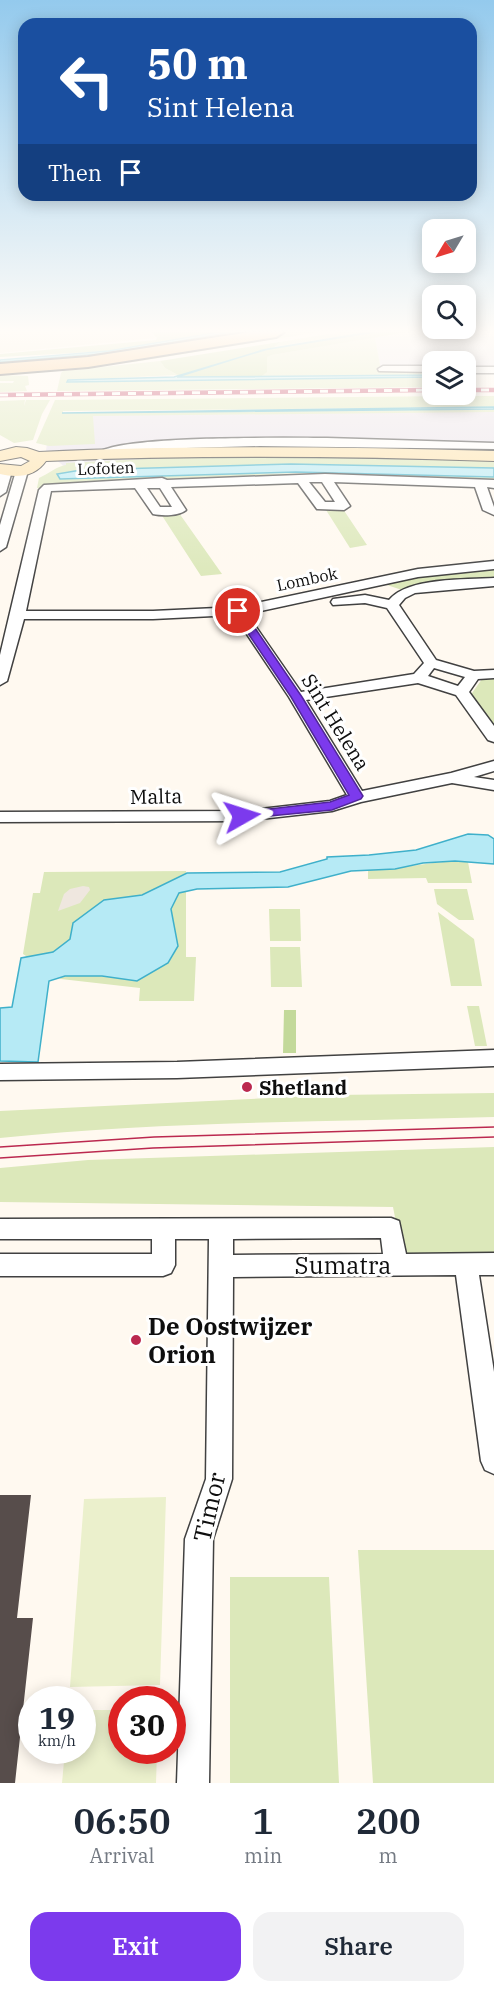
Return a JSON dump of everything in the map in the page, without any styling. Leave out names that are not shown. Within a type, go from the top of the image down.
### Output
[{"type":"street","points":[[37,460],[104,453],[138,445],[244,442],[494,446]]},
{"type":"street","points":[[104,453],[360,452],[494,456]]},
{"type":"street","points":[[5,458],[37,460],[143,454]]},
{"type":"street","points":[[0,492],[5,458]]},
{"type":"street","points":[[0,681],[36,538],[1,541],[5,458]]},
{"type":"street","points":[[302,478],[321,506],[344,506],[325,478]]},
{"type":"street","name":"Lofoten","points":[[36,538],[45,490],[57,487],[302,478],[494,484]]},
{"type":"street","points":[[137,483],[157,511],[180,510],[162,483]]},
{"type":"street","points":[[480,484],[489,510],[494,511]]},
{"type":"street","name":"Lombok","points":[[18,615],[242,616],[354,593],[418,573],[494,565]]},
{"type":"street","points":[[494,582],[412,589],[400,595],[392,605],[431,663],[474,675],[494,674]]},
{"type":"street","name":"Lombok","points":[[354,593],[392,605]]},
{"type":"street","name":"Sint Helena","points":[[242,616],[297,697],[357,796]]},
{"type":"street","points":[[419,678],[431,663]]},
{"type":"street","points":[[461,692],[474,675]]},
{"type":"street","points":[[297,697],[419,678],[461,692],[494,736]]},
{"type":"street","name":"Malta","points":[[0,817],[242,816],[332,806],[357,796],[452,778],[494,766]]},
{"type":"street","name":"Malta","points":[[452,778],[494,785]]},
{"type":"street","points":[[0,1072],[177,1070],[494,1058]]},
{"type":"street","points":[[0,1229],[391,1228],[396,1265]]},
{"type":"street","points":[[0,1265],[163,1265],[164,1229]]},
{"type":"street","name":"Timor","points":[[192,1783],[199,1539],[219,1479],[221,1229]]},
{"type":"street","points":[[465,1264],[494,1461]]},
{"type":"street","name":"Sumatra","points":[[221,1266],[494,1264]]},
{"type":"shaded area","points":[[51,415],[494,415],[494,472],[67,469],[46,451]]},
{"type":"shaded area","points":[[89,887],[90,890],[80,903],[58,911],[64,894],[70,889]]},
{"type":"green space","points":[[0,415],[42,415],[33,440],[14,443],[0,435]]},
{"type":"green space","points":[[48,415],[173,415],[93,416],[95,444],[49,446],[36,443]]},
{"type":"green space","points":[[243,454],[494,458],[494,468],[291,464],[81,470],[58,474],[60,479],[331,473],[494,477],[494,482],[273,477],[185,478],[37,488],[39,478],[66,463]]},
{"type":"green space","points":[[343,509],[367,545],[350,548],[326,510]]},
{"type":"green space","points":[[179,513],[222,574],[201,576],[161,514]]},
{"type":"green space","points":[[494,568],[494,581],[422,586],[402,590],[384,584],[417,576]]},
{"type":"green space","points":[[494,678],[494,726],[470,696],[482,679]]},
{"type":"green space","points":[[455,861],[468,862],[472,883],[428,883],[426,878],[368,879],[368,870]]},
{"type":"green space","points":[[186,871],[186,957],[196,957],[194,1001],[139,1001],[140,988],[61,979],[23,954],[33,893],[40,893],[44,872]]},
{"type":"green space","points":[[434,889],[467,889],[474,920],[459,920],[437,904]]},
{"type":"green space","points":[[269,909],[300,909],[301,941],[270,941]]},
{"type":"green space","points":[[438,912],[474,939],[482,986],[451,986]]},
{"type":"green space","points":[[270,947],[300,947],[302,987],[271,987]]},
{"type":"green space","points":[[467,1006],[479,1006],[487,1046],[475,1046]]},
{"type":"green space","points":[[284,1010],[296,1010],[296,1053],[283,1053]]},
{"type":"green space","points":[[494,1093],[494,1117],[185,1125],[0,1138],[0,1111],[334,1095]]},
{"type":"green space","points":[[494,1147],[494,1257],[408,1255],[401,1248],[393,1207],[0,1202],[0,1168],[88,1160]]},
{"type":"green space","points":[[166,1497],[160,1685],[70,1686],[84,1499]]},
{"type":"green space","points":[[358,1550],[494,1550],[494,1783],[373,1783]]},
{"type":"green space","points":[[230,1577],[329,1577],[339,1783],[230,1783]]},
{"type":"green space","points":[[96,1710],[108,1710],[108,1764],[157,1764],[156,1783],[62,1783],[64,1764],[96,1764]]},
{"type":"water","points":[[291,464],[494,468],[494,477],[296,472],[60,479],[57,474],[81,470]]},
{"type":"water","points":[[468,834],[488,835],[494,839],[494,864],[455,861],[423,863],[395,869],[351,871],[288,887],[197,889],[179,893],[171,909],[178,946],[168,963],[137,981],[102,976],[65,976],[49,981],[38,1062],[0,1061],[0,1008],[12,1007],[21,958],[53,952],[70,939],[73,923],[104,900],[142,895],[187,873],[280,872],[327,859],[327,857],[416,850]]},
{"type":"building","points":[[0,1495],[31,1495],[17,1618],[33,1618],[26,1686],[18,1686],[18,1756],[15,1783],[0,1783]]},
{"type":"tram line","points":[[0,1147],[154,1137],[494,1127]]},
{"type":"tram line","points":[[0,1158],[153,1148],[494,1137]]},
{"type":"place","name":"Shetland","points":[[247,1087]]},
{"type":"place","name":"De Oostwijzer Orion","points":[[136,1340]]},
{"type":"route","points":[[238,611],[297,697],[357,796],[332,806],[242,816]]}]
